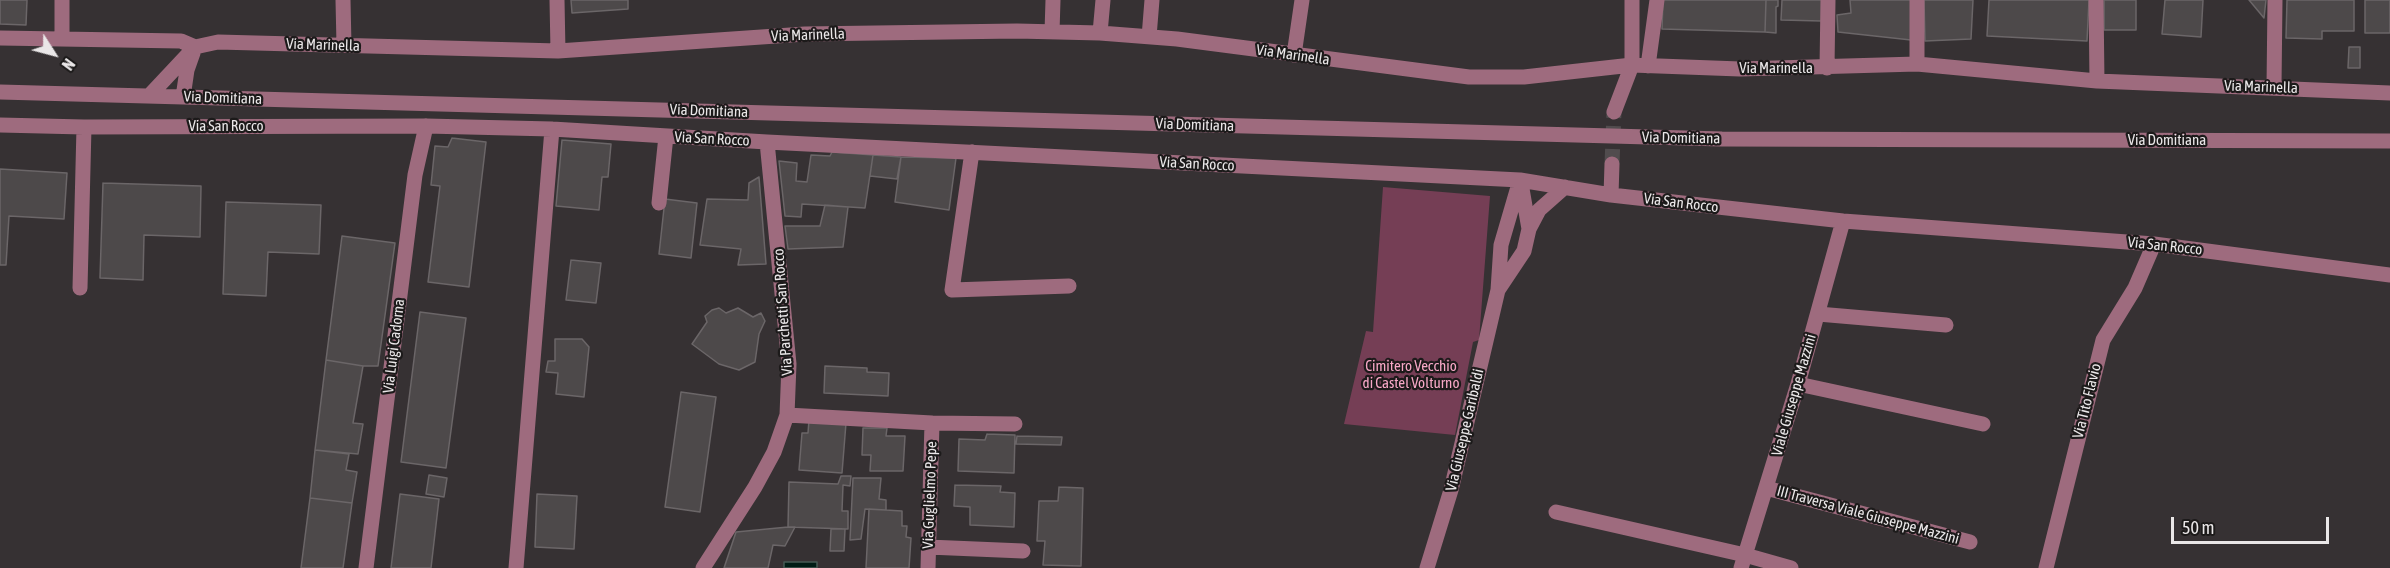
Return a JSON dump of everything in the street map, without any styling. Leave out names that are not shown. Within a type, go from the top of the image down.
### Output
[{"type":"street","points":[[62,0],[62,39]]},
{"type":"street","points":[[343,0],[344,45]]},
{"type":"street","points":[[557,0],[558,51]]},
{"type":"street","points":[[1052,32],[1053,0]]},
{"type":"street","points":[[1100,33],[1103,0]]},
{"type":"street","points":[[1149,37],[1152,0]]},
{"type":"street","points":[[1294,55],[1302,0]]},
{"type":"street","points":[[1614,112],[1632,65],[1632,0]]},
{"type":"street","points":[[1648,66],[1658,0]]},
{"type":"street","points":[[1827,68],[1828,0]]},
{"type":"street","points":[[1917,0],[1917,64]]},
{"type":"street","points":[[2096,0],[2097,81]]},
{"type":"street","points":[[2274,87],[2275,0]]},
{"type":"street","name":"Via Marinella","points":[[0,38],[181,41],[195,47],[218,42],[558,51],[805,34],[1100,33],[1149,37],[1468,77],[1524,77],[1632,65],[1740,69],[1917,64],[2097,81],[2390,93]]},
{"type":"street","points":[[149,96],[195,47]]},
{"type":"street","points":[[183,97],[187,70],[195,47]]},
{"type":"street","name":"Via Domitiana","points":[[0,92],[1722,139],[2390,141]]},
{"type":"street","name":"Via San Rocco","points":[[0,125],[84,127],[426,126],[552,129],[1520,180],[1611,195],[1844,221],[2154,244],[2390,275]]},
{"type":"street","name":"Via Luigi Cadorna","points":[[366,568],[415,175],[426,126]]},
{"type":"street","points":[[80,288],[84,127]]},
{"type":"street","points":[[516,568],[552,129]]},
{"type":"street","points":[[659,203],[666,136]]},
{"type":"street","name":"Via Parchetti San Rocco","points":[[703,568],[755,487],[774,452],[787,415],[789,364],[767,142]]},
{"type":"street","points":[[972,152],[952,290],[1069,286]]},
{"type":"street","points":[[1611,195],[1612,164]]},
{"type":"street","name":"Via Giuseppe Garibaldi","points":[[1520,180],[1529,230]]},
{"type":"street","name":"Via Giuseppe Garibaldi","points":[[1433,567],[1498,291],[1501,244],[1520,180]]},
{"type":"street","name":"Via Giuseppe Garibaldi","points":[[1498,291],[1524,251],[1529,230],[1539,210],[1565,187]]},
{"type":"street","name":"Viale Giuseppe Mazzini","points":[[1743,561],[1798,384],[1844,221]]},
{"type":"street","name":"Via Tito Flavio","points":[[2046,568],[2103,340],[2135,288],[2154,244]]},
{"type":"street","points":[[1818,314],[1946,325]]},
{"type":"street","points":[[1798,384],[1983,424]]},
{"type":"street","name":"Via Guglielmo Pepe","points":[[787,415],[932,423],[928,568]]},
{"type":"street","points":[[932,423],[1015,424]]},
{"type":"street","name":"III Traversa Viale Giuseppe Mazzini","points":[[1766,488],[1970,542]]},
{"type":"street","points":[[1556,512],[1743,561],[1791,568]]},
{"type":"street","points":[[928,548],[1023,551]]},
{"type":"green space","name":"Cimitero Vecchio di Castel Volturno","points":[[1383,187],[1490,196],[1479,340],[1473,342],[1455,435],[1344,424],[1366,331],[1373,332]]},
{"type":"shaded area","points":[[784,562],[817,562],[817,568],[784,568]]},
{"type":"building","points":[[0,0],[27,0],[26,25],[0,24]]},
{"type":"building","points":[[571,0],[628,0],[628,9],[572,13]]},
{"type":"building","points":[[1663,0],[1766,0],[1765,32],[1662,29]]},
{"type":"building","points":[[1766,0],[1778,0],[1776,33],[1765,32]]},
{"type":"building","points":[[1782,0],[1823,0],[1822,21],[1781,20]]},
{"type":"building","points":[[1850,0],[1912,0],[1911,40],[1838,32],[1837,15],[1851,13]]},
{"type":"building","points":[[1924,0],[1973,0],[1971,39],[1925,41]]},
{"type":"building","points":[[1989,0],[2089,0],[2087,41],[1987,36]]},
{"type":"building","points":[[2104,0],[2136,0],[2136,30],[2104,30]]},
{"type":"building","points":[[2165,0],[2203,0],[2201,37],[2162,34]]},
{"type":"building","points":[[2249,0],[2266,0],[2264,18]]},
{"type":"building","points":[[2287,0],[2354,0],[2354,31],[2322,31],[2322,39],[2286,38]]},
{"type":"building","points":[[2365,0],[2390,0],[2390,33],[2365,33]]},
{"type":"building","points":[[2349,47],[2360,47],[2360,68],[2348,68]]},
{"type":"building","points":[[452,138],[486,142],[469,287],[428,282],[440,186],[431,185],[435,146],[448,147]]},
{"type":"building","points":[[562,140],[611,144],[608,177],[602,177],[599,210],[556,206]]},
{"type":"building","points":[[832,152],[873,155],[865,208],[802,204],[801,217],[785,216],[779,161],[797,163],[796,181],[807,182],[811,155],[830,156]]},
{"type":"building","points":[[873,155],[901,157],[897,179],[870,176]]},
{"type":"building","points":[[901,157],[956,158],[949,210],[895,202]]},
{"type":"building","points":[[0,169],[67,173],[64,219],[9,216],[6,265],[0,265]]},
{"type":"building","points":[[759,177],[766,264],[738,265],[741,249],[700,245],[707,199],[748,200],[749,183]]},
{"type":"building","points":[[103,183],[201,186],[200,237],[144,235],[143,280],[100,278]]},
{"type":"building","points":[[665,199],[697,203],[691,258],[659,254]]},
{"type":"building","points":[[226,202],[321,205],[319,254],[268,252],[266,296],[223,294]]},
{"type":"building","points":[[825,205],[848,207],[843,247],[788,249],[785,226],[820,226]]},
{"type":"building","points":[[342,236],[395,243],[378,366],[326,360]]},
{"type":"building","points":[[571,260],[601,263],[596,303],[566,300]]},
{"type":"building","points":[[719,308],[726,313],[738,308],[753,317],[761,313],[765,321],[759,334],[755,362],[739,370],[719,364],[692,344],[707,322],[705,316]]},
{"type":"building","points":[[420,312],[466,318],[446,468],[401,462]]},
{"type":"building","points":[[555,339],[582,339],[589,347],[584,397],[556,394],[558,373],[546,372],[548,361],[555,361]]},
{"type":"building","points":[[326,360],[363,366],[353,423],[363,424],[358,454],[315,450]]},
{"type":"building","points":[[825,366],[867,368],[867,372],[889,373],[888,396],[824,393]]},
{"type":"building","points":[[681,392],[716,397],[700,512],[665,507]]},
{"type":"building","points":[[809,420],[846,423],[842,473],[799,470],[802,433],[808,433]]},
{"type":"building","points":[[863,428],[887,428],[886,436],[905,436],[903,471],[870,471],[871,455],[862,455]]},
{"type":"building","points":[[987,434],[1015,435],[1014,473],[958,471],[959,439],[985,440]]},
{"type":"building","points":[[1017,436],[1062,437],[1061,445],[1016,444]]},
{"type":"building","points":[[315,450],[349,454],[346,470],[357,472],[352,503],[310,498]]},
{"type":"building","points":[[429,475],[447,478],[444,497],[426,494]]},
{"type":"building","points":[[841,476],[851,476],[850,486],[843,485],[842,511],[848,511],[848,529],[788,527],[789,482],[838,484]]},
{"type":"building","points":[[853,478],[881,478],[879,499],[886,500],[886,510],[865,509],[861,539],[850,540]]},
{"type":"building","points":[[955,485],[1001,486],[1000,492],[1015,493],[1014,527],[970,525],[970,507],[954,506]]},
{"type":"building","points":[[1059,487],[1083,488],[1081,566],[1043,565],[1045,541],[1037,541],[1039,501],[1058,501]]},
{"type":"building","points":[[400,494],[439,499],[431,568],[391,568]]},
{"type":"building","points":[[537,494],[577,496],[574,549],[535,547]]},
{"type":"building","points":[[310,498],[352,503],[343,568],[301,568]]},
{"type":"building","points":[[869,509],[902,511],[902,526],[907,526],[906,537],[911,538],[909,568],[866,568]]},
{"type":"building","points":[[795,527],[785,546],[773,545],[768,568],[724,568],[736,532]]},
{"type":"building","points":[[831,529],[845,529],[844,551],[830,551]]},
{"type":"tunnel","points":[[1612,164],[1614,112]]}]
